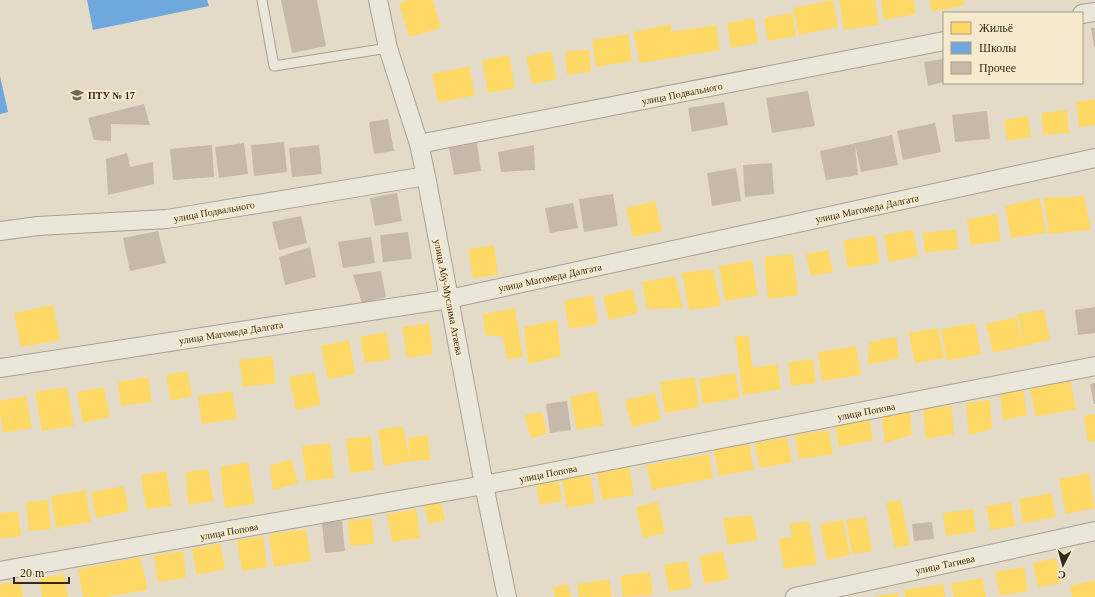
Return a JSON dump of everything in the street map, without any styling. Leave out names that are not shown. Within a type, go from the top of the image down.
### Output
[{"type":"street","name":"улица Абу-Муслима Атаева","points":[[378,0],[388,48],[419,144],[426,176],[484,486],[507,597]]},
{"type":"street","points":[[1083,14],[1095,12]]},
{"type":"street","name":"улица Подвального","points":[[419,144],[943,41]]},
{"type":"street","name":"улица Магомеда Далгата","points":[[0,368],[449,299],[1095,158]]},
{"type":"street","name":"улица Подвального","points":[[0,231],[38,226],[167,219],[426,176]]},
{"type":"street","name":"улица Попова","points":[[0,571],[484,486],[1095,366]]},
{"type":"street","name":"улица Тагиева","points":[[795,597],[1095,531]]},
{"type":"lane","points":[[262,0],[274,66],[388,48]]},
{"type":"building: Жильё","points":[[409,0],[433,0],[441,28],[409,37],[399,3]]},
{"type":"building: Жильё","points":[[833,0],[838,27],[799,35],[793,8]]},
{"type":"building: Жильё","points":[[839,0],[875,0],[879,25],[844,30]]},
{"type":"building: Жильё","points":[[881,0],[914,0],[916,14],[884,20]]},
{"type":"building: Жильё","points":[[929,0],[963,0],[965,5],[932,12]]},
{"type":"building: Жильё","points":[[792,13],[796,36],[768,41],[764,18]]},
{"type":"building: Жильё","points":[[754,18],[758,43],[731,48],[727,23]]},
{"type":"building: Жильё","points":[[671,24],[671,32],[716,25],[720,50],[640,63],[633,32]]},
{"type":"building: Жильё","points":[[628,34],[632,61],[596,67],[592,40]]},
{"type":"building: Жильё","points":[[589,50],[591,72],[567,75],[565,51]]},
{"type":"building: Жильё","points":[[551,51],[557,79],[532,84],[526,57]]},
{"type":"building: Жильё","points":[[509,55],[515,88],[488,93],[482,60]]},
{"type":"building: Жильё","points":[[469,66],[475,95],[438,103],[432,74]]},
{"type":"building: Жильё","points":[[1095,99],[1095,125],[1079,127],[1076,102]]},
{"type":"building: Жильё","points":[[1067,110],[1069,133],[1044,135],[1041,113]]},
{"type":"building: Жильё","points":[[1028,116],[1031,137],[1007,141],[1004,120]]},
{"type":"building: Жильё","points":[[1084,196],[1091,230],[1049,234],[1044,198]]},
{"type":"building: Жильё","points":[[1040,198],[1046,233],[1011,238],[1005,206]]},
{"type":"building: Жильё","points":[[655,201],[662,231],[633,237],[626,208]]},
{"type":"building: Жильё","points":[[997,214],[1001,241],[971,245],[967,219]]},
{"type":"building: Жильё","points":[[956,229],[958,249],[925,253],[923,233]]},
{"type":"building: Жильё","points":[[913,230],[918,256],[889,262],[884,235]]},
{"type":"building: Жильё","points":[[875,235],[880,263],[848,268],[843,241]]},
{"type":"building: Жильё","points":[[494,245],[498,275],[473,278],[468,249]]},
{"type":"building: Жильё","points":[[828,250],[833,272],[811,276],[806,254]]},
{"type":"building: Жильё","points":[[793,254],[798,295],[768,299],[764,257]]},
{"type":"building: Жильё","points":[[752,260],[758,295],[725,301],[719,266]]},
{"type":"building: Жильё","points":[[713,269],[721,306],[689,310],[682,273]]},
{"type":"building: Жильё","points":[[675,276],[683,308],[647,309],[642,282]]},
{"type":"building: Жильё","points":[[632,289],[638,313],[609,320],[603,296]]},
{"type":"building: Жильё","points":[[593,295],[598,324],[569,329],[564,301]]},
{"type":"building: Жильё","points":[[53,305],[60,340],[21,347],[14,313]]},
{"type":"building: Жильё","points":[[515,308],[523,357],[507,359],[503,337],[485,335],[483,314]]},
{"type":"building: Жильё","points":[[1044,310],[1050,340],[993,353],[986,324],[1016,317],[1023,341],[1018,314]]},
{"type":"building: Жильё","points":[[557,320],[561,356],[528,364],[524,327]]},
{"type":"building: Жильё","points":[[429,323],[433,354],[407,358],[402,327]]},
{"type":"building: Жильё","points":[[975,323],[981,354],[947,361],[941,329]]},
{"type":"building: Жильё","points":[[938,328],[944,358],[915,363],[909,333]]},
{"type":"building: Жильё","points":[[386,332],[391,359],[365,363],[360,337]]},
{"type":"building: Жильё","points":[[748,335],[753,368],[777,364],[781,389],[743,395],[735,337]]},
{"type":"building: Жильё","points":[[896,337],[899,358],[868,365],[869,342]]},
{"type":"building: Жильё","points":[[349,340],[355,374],[328,379],[321,346]]},
{"type":"building: Жильё","points":[[856,346],[861,375],[822,381],[818,352]]},
{"type":"building: Жильё","points":[[272,356],[276,383],[243,387],[239,360]]},
{"type":"building: Жильё","points":[[813,359],[816,383],[791,386],[788,362]]},
{"type":"building: Жильё","points":[[187,371],[192,396],[171,401],[166,375]]},
{"type":"building: Жильё","points":[[314,372],[321,405],[296,410],[289,377]]},
{"type":"building: Жильё","points":[[735,373],[740,398],[703,404],[699,379]]},
{"type":"building: Жильё","points":[[148,377],[152,402],[121,406],[118,382]]},
{"type":"building: Жильё","points":[[695,377],[699,407],[665,413],[660,382]]},
{"type":"building: Жильё","points":[[1070,380],[1076,409],[1036,417],[1030,388]]},
{"type":"building: Жильё","points":[[67,387],[74,426],[42,431],[35,392]]},
{"type":"building: Жильё","points":[[104,387],[110,417],[83,423],[77,392]]},
{"type":"building: Жильё","points":[[1023,390],[1027,415],[1003,420],[1000,394]]},
{"type":"building: Жильё","points":[[232,391],[237,419],[202,424],[198,396]]},
{"type":"building: Жильё","points":[[597,391],[604,425],[577,430],[570,397]]},
{"type":"building: Жильё","points":[[655,393],[661,420],[632,427],[625,400]]},
{"type":"building: Жильё","points":[[26,396],[32,428],[3,433],[0,414],[0,401]]},
{"type":"building: Жильё","points":[[990,400],[992,429],[969,435],[966,403]]},
{"type":"building: Жильё","points":[[951,406],[954,434],[926,439],[923,409]]},
{"type":"building: Жильё","points":[[910,411],[912,435],[885,443],[882,416]]},
{"type":"building: Жильё","points":[[542,412],[547,434],[531,438],[524,415]]},
{"type":"building: Жильё","points":[[1095,414],[1095,441],[1088,442],[1084,416]]},
{"type":"building: Жильё","points":[[869,418],[873,440],[839,447],[835,425]]},
{"type":"building: Жильё","points":[[403,426],[410,461],[384,466],[378,430]]},
{"type":"building: Жильё","points":[[829,430],[833,454],[799,459],[795,435]]},
{"type":"building: Жильё","points":[[427,435],[431,460],[410,461],[408,438]]},
{"type":"building: Жильё","points":[[371,436],[374,470],[350,473],[346,439]]},
{"type":"building: Жильё","points":[[787,437],[792,462],[760,468],[755,443]]},
{"type":"building: Жильё","points":[[330,443],[334,478],[306,481],[302,446]]},
{"type":"building: Жильё","points":[[749,444],[754,470],[719,476],[714,450]]},
{"type":"building: Жильё","points":[[709,454],[713,478],[652,490],[646,465]]},
{"type":"building: Жильё","points":[[291,459],[298,483],[273,490],[270,466]]},
{"type":"building: Жильё","points":[[248,462],[255,504],[225,508],[220,467]]},
{"type":"building: Жильё","points":[[629,467],[634,495],[602,500],[597,472]]},
{"type":"building: Жильё","points":[[208,469],[214,501],[188,505],[186,472]]},
{"type":"building: Жильё","points":[[166,471],[172,506],[146,509],[141,475]]},
{"type":"building: Жильё","points":[[1089,473],[1095,508],[1066,514],[1059,479]]},
{"type":"building: Жильё","points":[[590,475],[595,503],[567,508],[562,480]]},
{"type":"building: Жильё","points":[[558,479],[562,501],[540,505],[536,482]]},
{"type":"building: Жильё","points":[[124,486],[129,511],[96,518],[91,492]]},
{"type":"building: Жильё","points":[[86,490],[91,522],[56,528],[51,496]]},
{"type":"building: Жильё","points":[[1051,493],[1056,517],[1023,523],[1019,499]]},
{"type":"building: Жильё","points":[[48,500],[51,529],[29,531],[26,502]]},
{"type":"building: Жильё","points":[[440,500],[445,520],[429,524],[424,505]]},
{"type":"building: Жильё","points":[[901,500],[910,545],[895,548],[886,502]]},
{"type":"building: Жильё","points":[[658,502],[665,533],[643,538],[636,507]]},
{"type":"building: Жильё","points":[[1011,502],[1015,526],[990,530],[986,506]]},
{"type":"building: Жильё","points":[[416,509],[420,538],[392,542],[387,514]]},
{"type":"building: Жильё","points":[[973,509],[976,532],[946,536],[943,513]]},
{"type":"building: Жильё","points":[[18,511],[21,536],[0,539],[0,513]]},
{"type":"building: Жильё","points":[[752,515],[758,540],[728,545],[723,518]]},
{"type":"building: Жильё","points":[[866,517],[872,551],[852,554],[846,520]]},
{"type":"building: Жильё","points":[[372,518],[374,544],[350,546],[348,520]]},
{"type":"building: Жильё","points":[[843,520],[850,555],[827,560],[820,524]]},
{"type":"building: Жильё","points":[[809,521],[817,564],[784,569],[779,539],[792,537],[790,524]]},
{"type":"building: Жильё","points":[[306,529],[311,561],[274,567],[269,534]]},
{"type":"building: Жильё","points":[[263,536],[267,567],[242,571],[237,540]]},
{"type":"building: Жильё","points":[[220,543],[225,569],[197,575],[192,549]]},
{"type":"building: Жильё","points":[[183,551],[186,578],[158,582],[154,555]]},
{"type":"building: Жильё","points":[[723,551],[729,579],[705,584],[699,556]]},
{"type":"building: Жильё","points":[[140,557],[148,590],[105,597],[83,597],[78,569]]},
{"type":"building: Жильё","points":[[1056,558],[1061,583],[1038,587],[1033,563]]},
{"type":"building: Жильё","points":[[687,561],[692,587],[669,592],[664,565]]},
{"type":"building: Жильё","points":[[1024,567],[1028,591],[1000,596],[995,572]]},
{"type":"building: Жильё","points":[[650,572],[653,595],[623,597],[620,576]]},
{"type":"building: Жильё","points":[[64,574],[68,597],[42,597],[39,578]]},
{"type":"building: Жильё","points":[[982,578],[986,597],[954,597],[951,584]]},
{"type":"building: Жильё","points":[[609,579],[612,597],[579,597],[577,584]]},
{"type":"building: Жильё","points":[[1095,580],[1095,597],[1072,597],[1070,586]]},
{"type":"building: Жильё","points":[[20,581],[23,597],[0,597],[0,584]]},
{"type":"building: Жильё","points":[[568,584],[571,597],[555,597],[553,587]]},
{"type":"building: Жильё","points":[[943,584],[945,597],[905,597],[904,590]]},
{"type":"building: Жильё","points":[[899,593],[899,597],[875,597],[875,596]]},
{"type":"building: Школы","points":[[87,0],[207,0],[209,6],[93,30]]},
{"type":"building: Школы","points":[[0,76],[8,112],[0,114]]},
{"type":"building: Прочее","points":[[281,0],[317,0],[326,46],[292,53]]},
{"type":"building: Прочее","points":[[1091,28],[1095,28],[1095,46],[1094,46]]},
{"type":"building: Прочее","points":[[943,59],[943,82],[928,86],[924,62]]},
{"type":"building: Прочее","points":[[808,91],[815,126],[772,133],[766,98]]},
{"type":"building: Прочее","points":[[724,102],[728,125],[692,132],[688,108]]},
{"type":"building: Прочее","points":[[144,104],[150,125],[111,124],[111,141],[94,140],[88,118]]},
{"type":"building: Прочее","points":[[987,111],[990,139],[955,142],[952,115]]},
{"type":"building: Прочее","points":[[388,119],[394,151],[374,154],[369,122]]},
{"type":"building: Прочее","points":[[935,123],[941,152],[903,160],[897,131]]},
{"type":"building: Прочее","points":[[892,135],[898,165],[861,172],[855,145],[858,175],[826,180],[820,151]]},
{"type":"building: Прочее","points":[[284,142],[287,172],[254,176],[251,145]]},
{"type":"building: Прочее","points":[[244,143],[248,174],[219,178],[215,147]]},
{"type":"building: Прочее","points":[[477,143],[481,171],[454,175],[449,148]]},
{"type":"building: Прочее","points":[[212,145],[214,177],[173,180],[170,149]]},
{"type":"building: Прочее","points":[[319,145],[322,174],[292,177],[289,148]]},
{"type":"building: Прочее","points":[[534,145],[535,170],[501,172],[498,152]]},
{"type":"building: Прочее","points":[[127,153],[130,167],[153,162],[154,184],[108,195],[106,159]]},
{"type":"building: Прочее","points":[[772,163],[774,194],[745,197],[743,165]]},
{"type":"building: Прочее","points":[[736,168],[741,201],[712,206],[707,173]]},
{"type":"building: Прочее","points":[[397,193],[402,221],[375,226],[370,198]]},
{"type":"building: Прочее","points":[[613,194],[618,226],[584,232],[579,199]]},
{"type":"building: Прочее","points":[[573,203],[578,228],[550,233],[545,208]]},
{"type":"building: Прочее","points":[[301,216],[307,243],[279,250],[272,222]]},
{"type":"building: Прочее","points":[[158,231],[166,263],[130,271],[123,238]]},
{"type":"building: Прочее","points":[[408,232],[412,259],[383,262],[380,235]]},
{"type":"building: Прочее","points":[[371,237],[375,263],[343,268],[338,242]]},
{"type":"building: Прочее","points":[[310,247],[316,277],[285,285],[279,257]]},
{"type":"building: Прочее","points":[[381,271],[386,297],[362,303],[353,275]]},
{"type":"building: Прочее","points":[[1095,307],[1095,333],[1078,335],[1075,310]]},
{"type":"building: Прочее","points":[[1095,383],[1095,404],[1094,404],[1090,384]]},
{"type":"building: Прочее","points":[[567,401],[571,430],[550,433],[546,404]]},
{"type":"building: Прочее","points":[[342,521],[345,551],[325,553],[322,523]]},
{"type":"building: Прочее","points":[[932,522],[934,539],[914,541],[912,524]]},
{"type":"place","name":"ПТУ № 17","points":[[77,95]]}]
